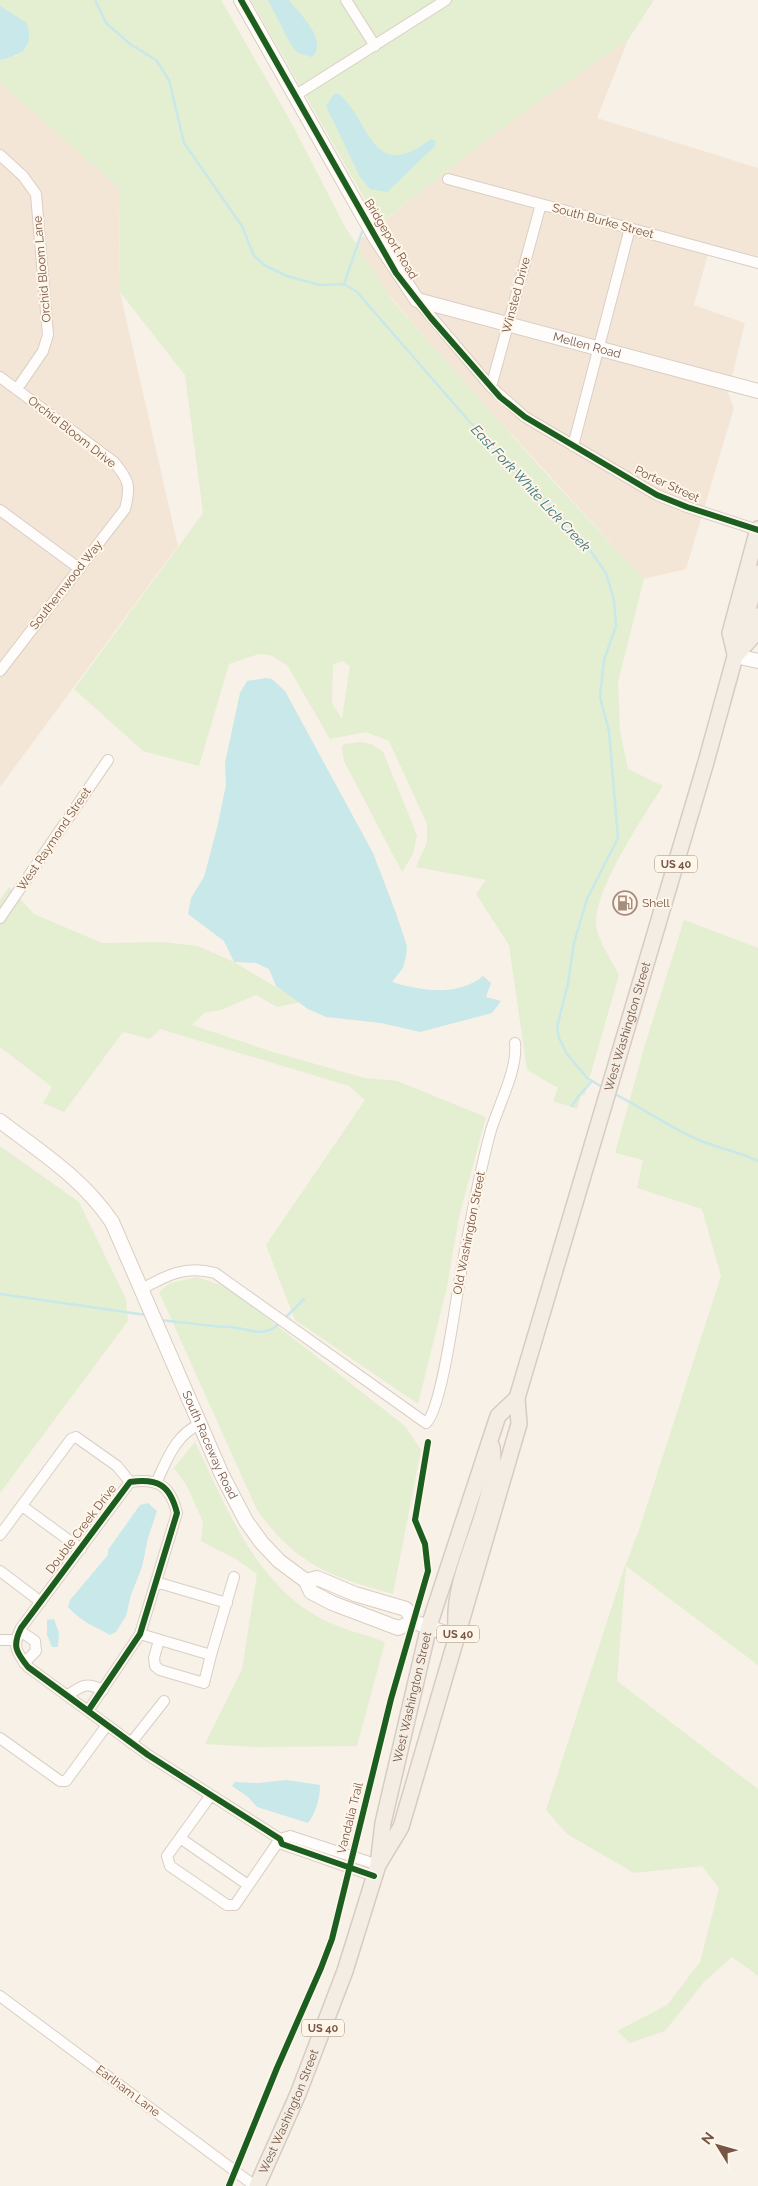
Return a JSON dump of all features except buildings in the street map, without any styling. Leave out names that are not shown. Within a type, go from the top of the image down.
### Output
[{"type":"main road","name":"Bridgeport Road","points":[[241,0],[375,238],[417,300]]},
{"type":"main road","name":"Mellen Road","points":[[417,300],[599,347],[758,391]]},
{"type":"main road","name":"West Washington Street","points":[[735,656],[730,633],[758,530]]},
{"type":"main road","points":[[758,574],[735,656],[758,661]]},
{"type":"main road","name":"West Washington Street","points":[[376,1870],[400,1827],[519,1424],[517,1398],[603,1113],[706,762],[735,656],[752,637],[758,616]]},
{"type":"main road","name":"South Raceway Road","points":[[0,1121],[72,1175],[98,1202],[112,1222],[200,1424],[246,1522],[279,1561],[306,1581],[311,1592],[349,1610],[398,1628],[414,1622],[457,1637]]},
{"type":"main road","name":"West Washington Street","points":[[256,2186],[298,2094],[335,1998],[376,1870],[383,1823],[429,1626],[498,1416],[517,1398]]},
{"type":"main road","points":[[457,1637],[455,1606],[486,1500],[494,1457],[491,1438]]},
{"type":"main road","name":"South Raceway Road","points":[[306,1581],[317,1578],[355,1594],[406,1609],[414,1622]]},
{"type":"main road","points":[[400,1827],[397,1812],[399,1783],[405,1751],[430,1656],[429,1626]]},
{"type":"main road","points":[[390,1793],[392,1820],[400,1827]]},
{"type":"street","points":[[346,0],[375,46]]},
{"type":"street","points":[[296,95],[446,0]]},
{"type":"street","name":"Orchid Bloom Lane","points":[[0,156],[23,176],[36,194],[48,335],[43,352],[17,389]]},
{"type":"street","name":"South Burke Street","points":[[448,179],[758,263]]},
{"type":"street","name":"Winsted Drive","points":[[491,387],[541,204]]},
{"type":"street","points":[[573,446],[630,228]]},
{"type":"street","name":"Bridgeport Road","points":[[417,300],[491,387],[525,417],[573,446]]},
{"type":"street","name":"Orchid Bloom Drive","points":[[0,377],[114,462],[127,477],[128,497]]},
{"type":"street","name":"Porter Street","points":[[573,446],[625,478],[671,501],[758,530]]},
{"type":"street","name":"Southernwood Way","points":[[0,672],[125,509],[128,497]]},
{"type":"street","points":[[0,510],[80,568]]},
{"type":"street","name":"West Raymond Street","points":[[0,918],[108,760]]},
{"type":"street","name":"Old Washington Street","points":[[142,1289],[172,1272],[188,1270],[206,1271],[224,1278],[426,1423],[433,1416],[474,1203],[495,1116],[516,1056],[515,1043]]},
{"type":"street","points":[[88,1711],[140,1634],[177,1513],[173,1496],[162,1485],[156,1483],[183,1434],[200,1424]]},
{"type":"street","points":[[0,1535],[71,1439],[76,1437],[117,1466],[130,1482]]},
{"type":"street","name":"Double Creek Drive","points":[[18,1636],[130,1482],[147,1480],[156,1483]]},
{"type":"street","points":[[22,1506],[81,1549]]},
{"type":"street","points":[[0,1571],[41,1602]]},
{"type":"street","points":[[159,1640],[154,1658],[155,1666],[160,1670],[204,1683],[234,1578]]},
{"type":"street","points":[[156,1582],[227,1603]]},
{"type":"street","points":[[140,1634],[211,1655]]},
{"type":"street","points":[[18,1636],[18,1655],[24,1663],[131,1743],[280,1839],[282,1844],[299,1844],[376,1870]]},
{"type":"street","points":[[0,1640],[18,1636],[35,1641],[36,1651],[24,1663]]},
{"type":"street","points":[[67,1696],[78,1687],[90,1684],[103,1690]]},
{"type":"street","points":[[131,1743],[164,1701]]},
{"type":"street","points":[[0,1738],[60,1781],[66,1781],[107,1725]]},
{"type":"street","points":[[211,1795],[167,1856],[170,1866],[227,1905],[235,1905],[280,1839]]},
{"type":"street","points":[[180,1838],[248,1885]]},
{"type":"street","name":"Earlham Lane","points":[[0,1996],[256,2186]]},
{"type":"shaded area","points":[[628,40],[597,118],[758,168],[758,254],[755,262],[709,250],[694,305],[745,323],[728,393],[734,408],[686,569],[644,579],[461,379],[387,293],[355,243],[517,117]]},
{"type":"shaded area","points":[[0,83],[119,188],[120,292],[178,546],[0,787]]},
{"type":"green space","points":[[0,0],[221,0],[291,122],[344,225],[392,300],[542,469],[644,579],[618,682],[620,731],[628,769],[663,786],[620,856],[601,898],[597,916],[597,930],[619,975],[585,1094],[581,1096],[577,1109],[553,1101],[558,1088],[527,1070],[509,945],[476,894],[486,880],[416,867],[427,842],[427,824],[389,741],[366,732],[330,739],[287,665],[270,655],[259,654],[229,664],[199,766],[143,751],[74,689],[203,513],[185,375],[120,292],[119,188],[0,83],[0,60],[16,56],[28,46],[0,6]],"holes":[[[342,661],[350,666],[342,719],[332,703],[333,665]]]},
{"type":"green space","points":[[251,0],[654,0],[628,40],[517,117],[379,224]]},
{"type":"green space","points":[[360,742],[372,744],[383,752],[417,835],[413,854],[402,872],[344,761],[342,747],[344,744]]},
{"type":"green space","points":[[9,887],[34,914],[102,943],[163,942],[198,946],[234,962],[301,1002],[277,1007],[256,995],[221,1010],[204,1013],[192,1025],[273,1052],[365,1078],[397,1081],[486,1117],[459,1217],[447,1287],[418,1404],[295,1320],[266,1245],[365,1100],[349,1086],[160,1029],[150,1039],[123,1032],[64,1112],[43,1103],[52,1087],[0,1047],[0,900]]},
{"type":"green space","points":[[684,920],[758,948],[758,1665],[626,1566],[617,1681],[758,1789],[758,1976],[732,1957],[704,1982],[665,2031],[630,2043],[617,2031],[667,2005],[700,1962],[719,1888],[702,1866],[634,1873],[567,1834],[546,1810],[721,1276],[702,1209],[637,1188],[643,1160],[615,1153],[644,1048]]},
{"type":"green space","points":[[0,1146],[79,1202],[126,1299],[128,1321],[0,1493]]},
{"type":"green space","points":[[197,1277],[229,1288],[405,1426],[421,1450],[393,1594],[351,1581],[316,1566],[287,1544],[257,1510],[159,1292],[170,1283]]},
{"type":"green space","points":[[195,1442],[232,1519],[263,1568],[282,1589],[303,1607],[328,1622],[385,1642],[357,1746],[256,1747],[205,1744],[242,1669],[257,1574],[239,1561],[201,1541],[203,1522],[187,1486],[174,1468]]},
{"type":"water","points":[[268,0],[289,0],[306,20],[317,43],[316,51],[312,57],[298,53],[291,45]]},
{"type":"water","points":[[0,6],[27,23],[29,39],[25,49],[20,53],[0,60]]},
{"type":"water","points":[[334,94],[339,94],[350,106],[374,144],[384,152],[396,155],[411,151],[431,139],[436,141],[435,146],[387,192],[370,189],[360,177],[326,106]]},
{"type":"water","points":[[272,679],[285,691],[373,853],[407,946],[403,968],[392,982],[427,990],[451,990],[473,983],[483,976],[491,983],[486,997],[501,1001],[492,1013],[420,1032],[381,1023],[326,1017],[308,1009],[276,986],[269,969],[256,963],[234,962],[224,941],[188,914],[191,898],[204,877],[217,828],[226,785],[225,763],[240,693],[247,681]]},
{"type":"water","points":[[148,1503],[157,1511],[148,1538],[142,1567],[131,1595],[126,1616],[116,1632],[110,1635],[77,1616],[68,1607],[70,1600],[108,1555],[108,1550],[140,1505]]},
{"type":"water","points":[[54,1619],[59,1633],[58,1647],[52,1647],[47,1635],[47,1620]]},
{"type":"water","points":[[286,1780],[320,1785],[317,1805],[308,1823],[257,1807],[248,1797],[232,1786],[235,1782],[258,1783]]},
{"type":"waterway","name":"East Fork White Lick Creek","points":[[95,0],[106,23],[130,44],[156,60],[169,80],[184,143],[242,226],[254,256],[266,266],[287,276],[320,285],[344,284],[357,292],[468,420],[582,539],[606,573],[614,600],[616,626],[604,660],[600,697],[609,731],[618,838],[587,899],[574,943],[568,984],[557,1027],[559,1038],[567,1054],[587,1078],[604,1088]]},
{"type":"waterway","points":[[344,284],[362,232]]},
{"type":"waterway","points":[[572,1106],[592,1081]]},
{"type":"waterway","name":"East Fork White Lick Creek","points":[[613,1093],[692,1137],[758,1161]]},
{"type":"waterway","points":[[0,1294],[146,1315]]},
{"type":"waterway","points":[[284,1319],[304,1299]]},
{"type":"waterway","points":[[160,1320],[259,1332],[273,1329],[280,1323]]},
{"type":"cycle path","points":[[241,0],[396,273],[431,318],[500,397],[525,417],[657,495],[687,507],[758,530]]},
{"type":"cycle path","name":"Vandalia Trail","points":[[229,2186],[332,1939],[391,1699],[428,1571],[425,1544],[415,1520],[428,1442]]},
{"type":"cycle path","name":"Vandalia Trail","points":[[88,1711],[140,1634],[177,1513],[171,1496],[166,1490],[148,1481],[130,1482],[21,1628],[16,1644],[18,1653],[28,1667],[148,1755],[280,1839],[282,1844],[374,1876]]},
{"type":"place","name":"Shell","points":[[625,903]]}]
